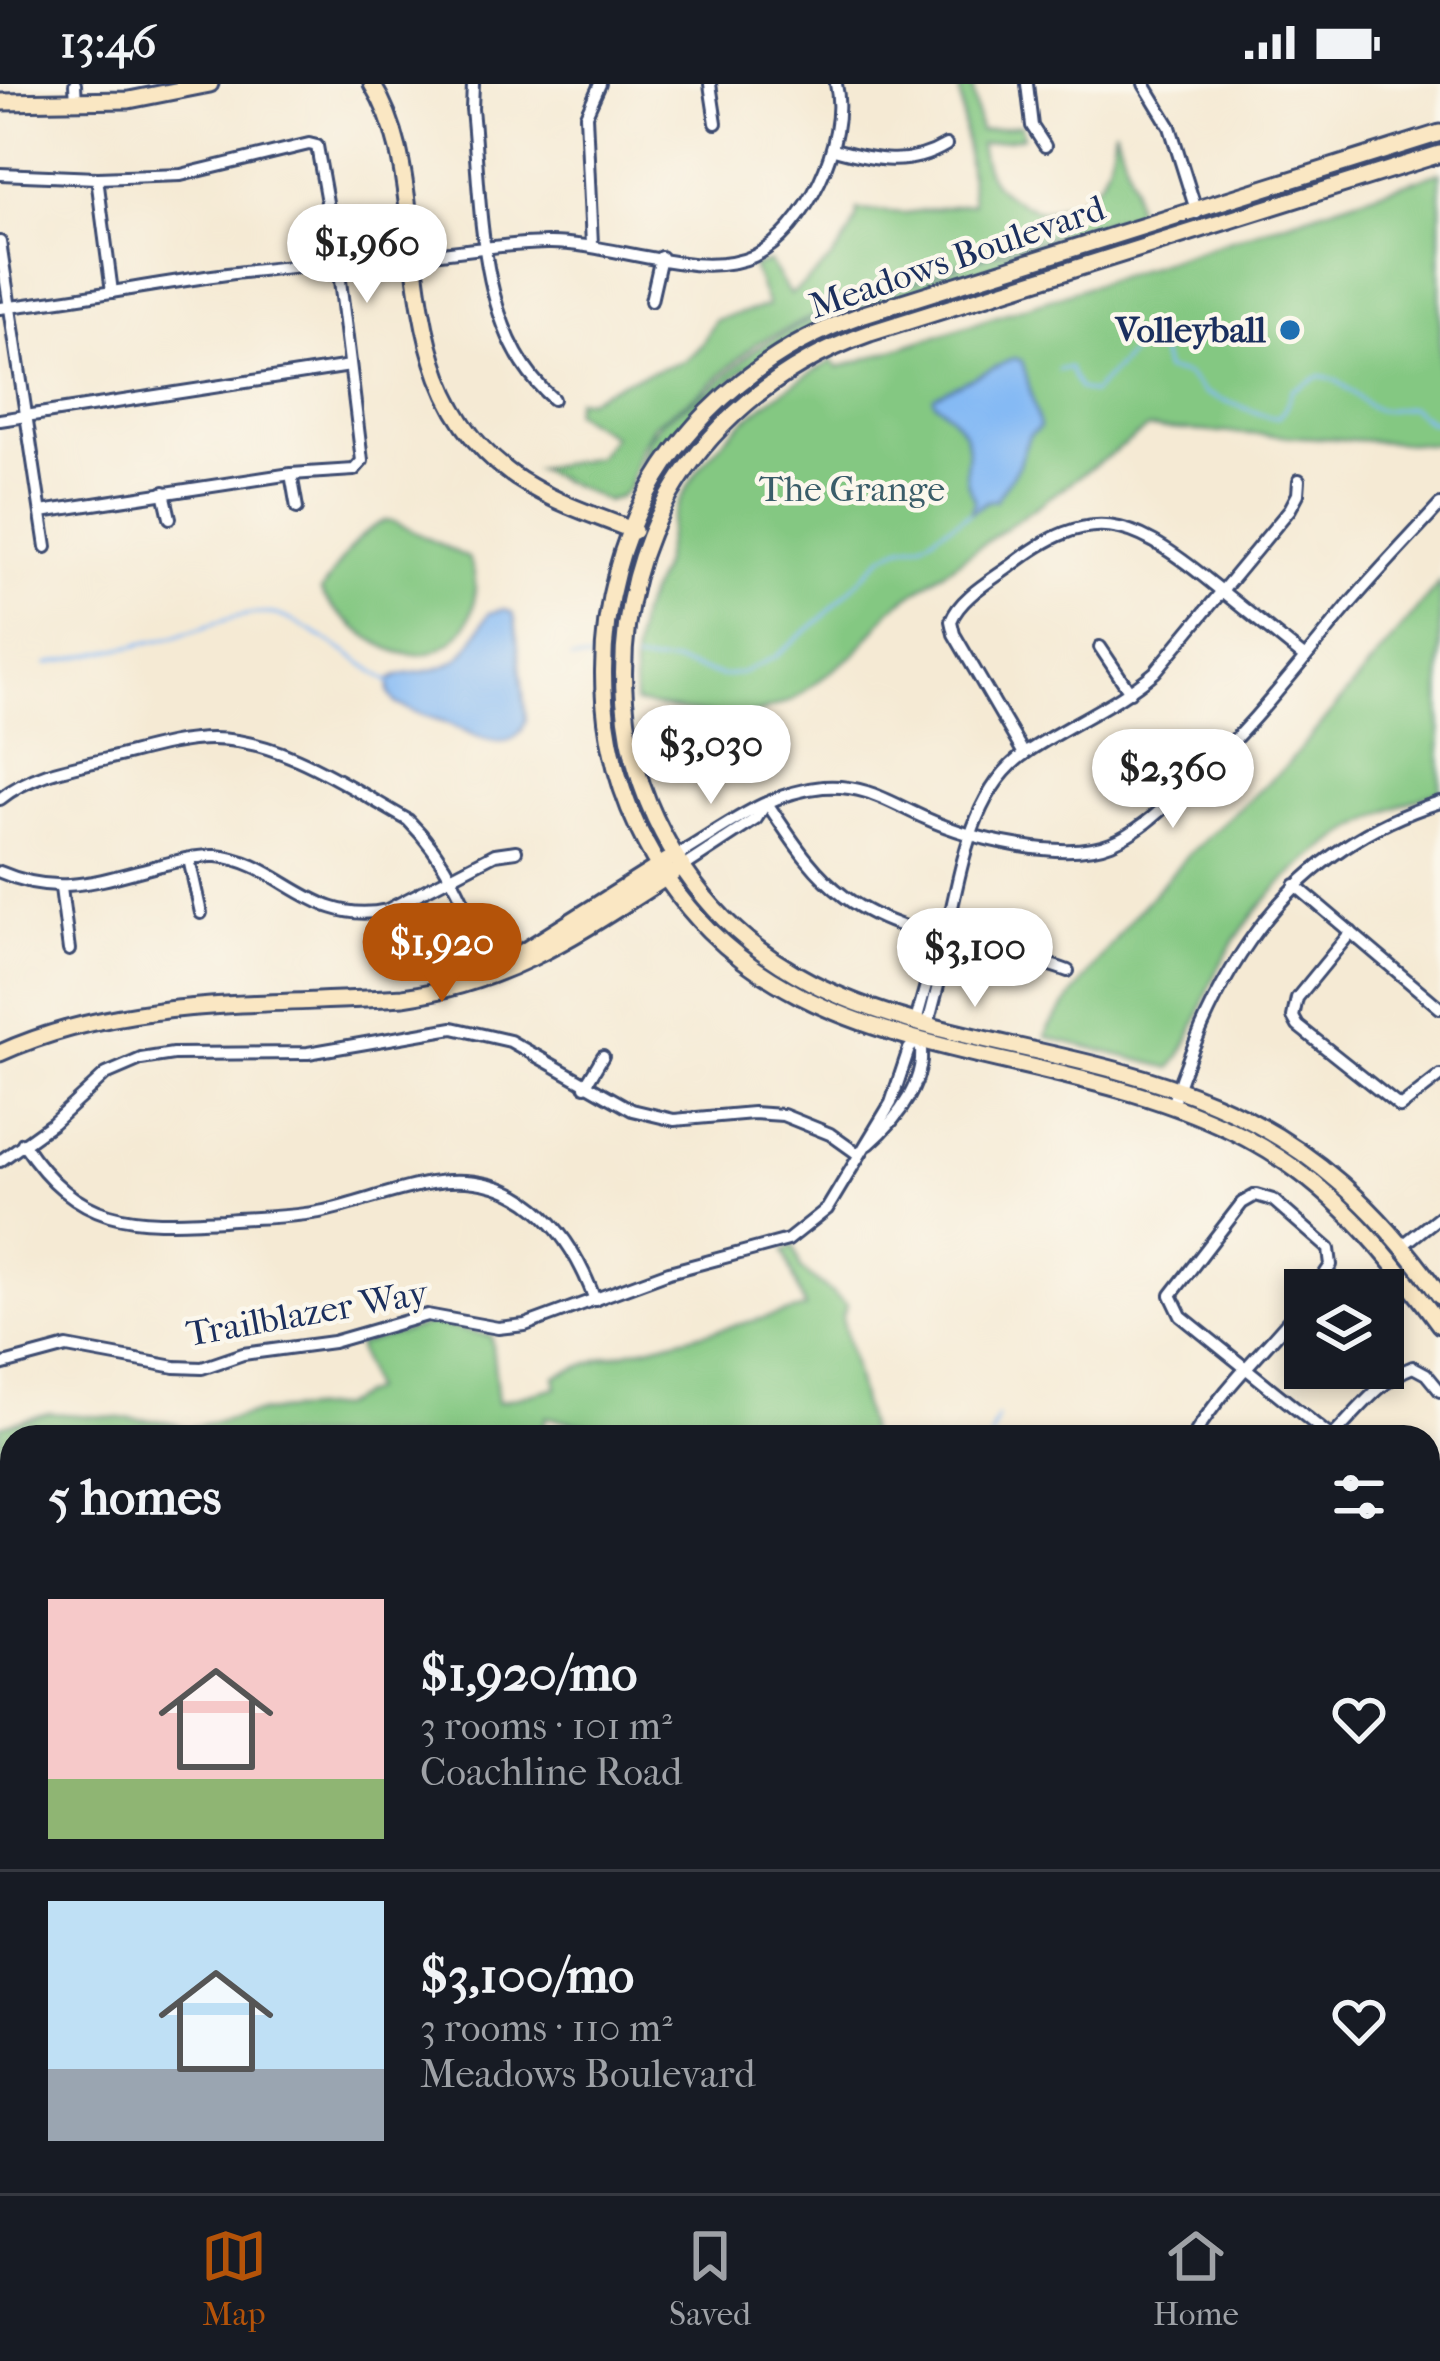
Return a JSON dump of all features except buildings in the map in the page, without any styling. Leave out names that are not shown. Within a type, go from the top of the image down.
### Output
[{"type":"main road","points":[[0,102],[76,104],[148,98],[209,84]]},
{"type":"main road","points":[[372,84],[398,144],[431,361],[448,400],[472,436],[530,486],[648,536]]},
{"type":"main road","name":"Meadows Boulevard","points":[[1440,133],[864,314],[805,339],[762,365],[706,412],[653,482],[630,529],[606,619],[604,696],[618,779],[662,872],[715,936],[777,984],[847,1018],[921,1028],[1236,1113],[1297,1148],[1350,1189],[1403,1245],[1440,1296]]},
{"type":"main road","name":"Meadows Boulevard","points":[[1440,154],[870,333],[815,356],[773,381],[721,426],[682,473],[648,536],[626,622],[623,694],[643,791],[680,861],[716,910],[773,960],[832,994],[921,1028],[999,1048],[1009,1046],[1175,1097],[1308,1177],[1371,1234],[1440,1325]]},
{"type":"main road","points":[[0,1053],[64,1028],[112,1016],[403,997],[458,986],[548,953],[680,861]]},
{"type":"main road","points":[[1308,1177],[1324,1182],[1394,1244],[1403,1245]]},
{"type":"street","points":[[76,84],[76,104]]},
{"type":"street","points":[[473,84],[487,248],[506,330],[533,382],[554,399]]},
{"type":"street","points":[[592,245],[586,115],[600,84]]},
{"type":"street","points":[[710,84],[716,123]]},
{"type":"street","points":[[6,308],[229,274],[551,242],[727,264],[755,255],[782,236],[816,189],[833,149],[836,84]]},
{"type":"street","points":[[1027,84],[1032,126],[1046,146]]},
{"type":"street","points":[[1144,84],[1170,127],[1202,229]]},
{"type":"street","points":[[0,174],[181,175],[309,144],[317,146],[338,264],[360,467],[41,512]]},
{"type":"street","points":[[833,149],[883,162],[926,157],[946,145]]},
{"type":"street","points":[[97,178],[112,292]]},
{"type":"street","points":[[0,242],[6,308],[46,547]]},
{"type":"street","points":[[651,301],[661,257]]},
{"type":"street","points":[[0,420],[350,366]]},
{"type":"street","points":[[291,475],[297,508]]},
{"type":"street","name":"Trailblazer Way","points":[[0,1365],[67,1347],[202,1368],[243,1354],[333,1342],[417,1316],[439,1315],[511,1328],[669,1272],[788,1240],[826,1209],[891,1103],[946,955],[945,937],[973,833],[994,785],[1024,754],[1130,692],[1168,658],[1290,509],[1299,480]]},
{"type":"street","points":[[164,492],[170,518]]},
{"type":"street","points":[[680,861],[756,819],[767,803],[810,789],[857,788],[889,798],[937,824],[1037,849],[1097,848],[1135,831],[1231,748],[1365,586],[1440,505]]},
{"type":"street","points":[[1024,754],[954,634],[951,621],[960,605],[1040,543],[1064,532],[1094,526],[1129,529],[1156,540],[1306,658]]},
{"type":"street","points":[[1100,647],[1130,692]]},
{"type":"street","points":[[0,800],[57,771],[184,742],[239,741],[284,754],[408,820],[453,876],[493,973]]},
{"type":"street","points":[[1175,1097],[1223,981],[1242,949],[1295,885],[1360,836],[1440,802]]},
{"type":"street","points":[[767,803],[812,866],[846,898],[878,916],[1068,971]]},
{"type":"street","points":[[0,872],[38,887],[61,888],[219,856],[340,913],[387,910],[495,854],[516,851]]},
{"type":"street","points":[[189,859],[201,913]]},
{"type":"street","points":[[1295,885],[1440,1008]]},
{"type":"street","points":[[61,888],[69,950]]},
{"type":"street","points":[[1351,932],[1297,998],[1293,1017],[1298,1027],[1400,1106],[1440,1076]]},
{"type":"street","points":[[0,1160],[53,1123],[106,1074],[141,1059],[173,1054],[308,1052],[453,1028],[510,1041],[632,1111],[696,1120],[753,1112],[783,1115],[830,1134],[858,1154]]},
{"type":"street","points":[[585,1086],[603,1056]]},
{"type":"street","points":[[23,1143],[72,1199],[105,1216],[143,1223],[309,1214],[435,1183],[484,1185],[521,1200],[551,1220],[575,1251],[595,1300]]},
{"type":"street","points":[[1316,1425],[1181,1316],[1171,1295],[1256,1195],[1273,1200],[1329,1249],[1327,1269]]},
{"type":"street","points":[[1403,1245],[1440,1216]]},
{"type":"street","points":[[1200,1425],[1214,1403],[1284,1326]]},
{"type":"street","points":[[1343,1425],[1394,1376],[1413,1367],[1440,1391]]},
{"type":"green space","points":[[959,84],[972,84],[980,131],[1021,125],[1023,137],[980,144],[992,181],[1007,195],[1042,212],[1087,193],[1103,176],[1115,128],[1133,185],[1136,213],[984,254],[908,284],[841,303],[755,344],[704,390],[654,424],[640,448],[629,488],[618,498],[606,501],[537,469],[597,457],[613,436],[573,412],[576,399],[586,400],[686,360],[715,320],[768,306],[753,267],[769,262],[790,295],[841,247],[858,210],[905,213],[973,203]]},
{"type":"green space","name":"The Grange","points":[[1440,172],[1440,445],[1148,428],[892,608],[855,654],[791,701],[739,720],[635,703],[638,627],[660,572],[674,514],[686,489],[720,444],[785,390],[832,361],[838,368]]},
{"type":"green space","points":[[1170,199],[1182,205],[806,330],[744,369],[641,463],[649,438],[663,420],[710,390],[756,349],[810,320],[988,256],[1142,215]]},
{"type":"green space","points":[[1184,221],[854,333],[773,374],[703,435],[697,430],[764,368],[840,328]]},
{"type":"green space","points":[[385,521],[471,563],[475,585],[470,616],[457,637],[436,651],[411,654],[388,648],[347,621],[321,591],[356,542]]},
{"type":"green space","points":[[1440,582],[1440,791],[1341,837],[1285,881],[1238,935],[1171,1068],[1046,1037],[1130,920],[1188,855],[1286,766]]},
{"type":"green space","points":[[794,1246],[801,1269],[847,1305],[842,1317],[867,1425],[589,1425],[546,1417],[544,1425],[202,1425],[261,1412],[338,1407],[372,1390],[357,1345],[432,1324],[491,1336],[498,1402],[557,1387],[555,1376],[603,1358],[805,1308],[784,1251]]},
{"type":"green space","points":[[49,1413],[177,1425],[4,1425]]},
{"type":"water","points":[[1015,358],[1022,361],[1040,427],[1029,436],[1018,466],[996,500],[970,513],[975,500],[966,473],[967,442],[934,396]]},
{"type":"water","points":[[504,609],[515,620],[526,720],[520,732],[511,739],[489,740],[396,703],[389,693],[390,680],[452,663],[466,651],[489,613]]},
{"type":"waterway","points":[[1058,370],[1069,368],[1079,389],[1092,393],[1138,346],[1154,343],[1165,370],[1187,375],[1204,393],[1269,417],[1278,417],[1285,409],[1292,390],[1320,376],[1339,382],[1373,408],[1411,407],[1429,422],[1440,422]]},
{"type":"waterway","points":[[635,662],[676,663],[723,676],[741,673],[775,657],[820,620],[883,556],[921,543],[970,513]]},
{"type":"waterway","points":[[47,664],[164,639],[231,618],[272,614],[315,633],[392,684]]},
{"type":"waterway","points":[[571,659],[593,660]]},
{"type":"waterway","points":[[995,1425],[998,1417]]},
{"type":"place","name":"Volleyball","points":[[1290,330]]}]
